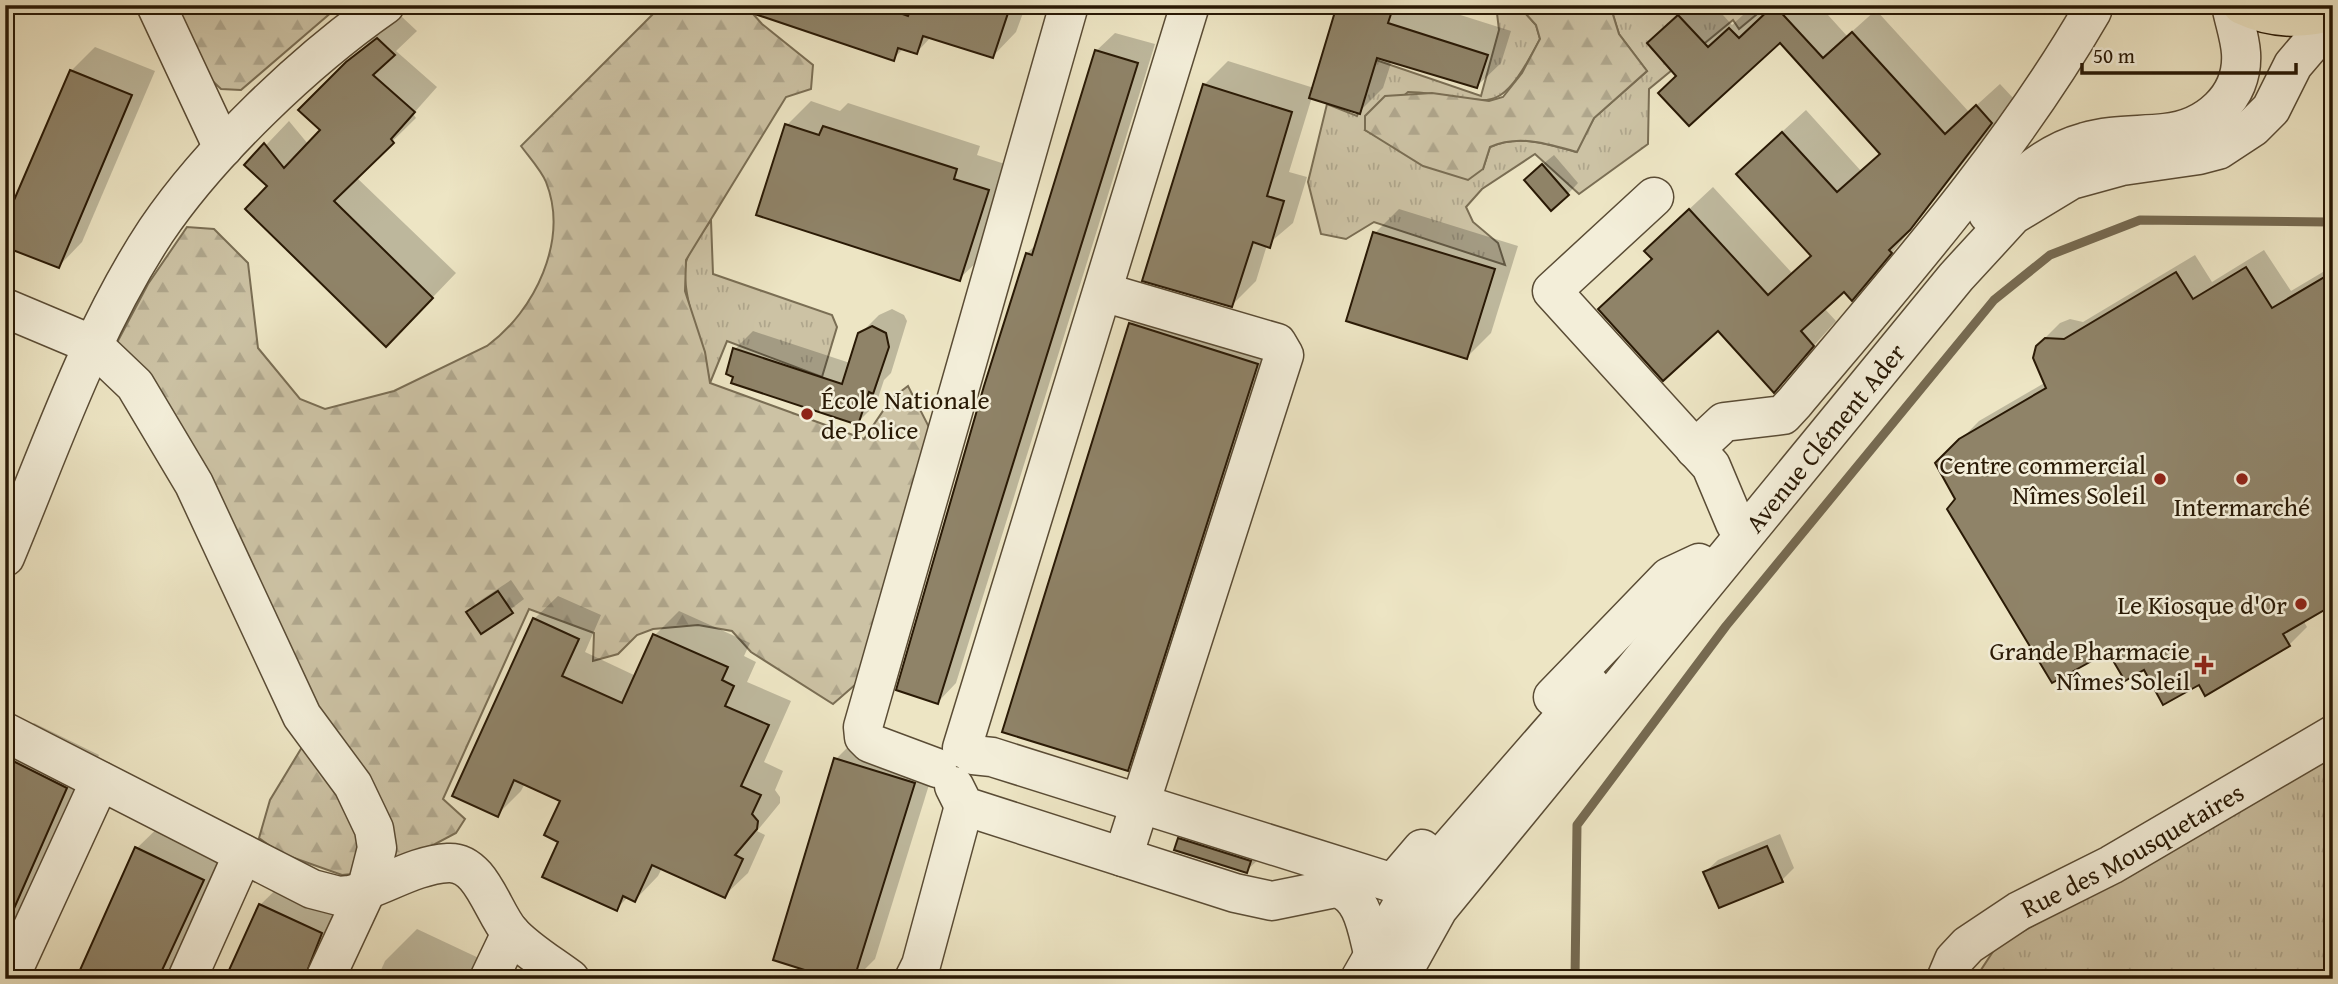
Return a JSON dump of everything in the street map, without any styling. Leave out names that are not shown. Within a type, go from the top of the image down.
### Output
[{"type":"main road","points":[[2242,5],[2284,18],[2312,17],[2333,12]]},
{"type":"street","points":[[156,5],[223,148]]},
{"type":"street","points":[[5,557],[93,345],[158,229],[223,148],[341,36],[385,5]]},
{"type":"street","points":[[1069,5],[863,727],[864,737],[870,743],[958,772],[1124,858],[1272,901],[1336,888],[1354,898],[1364,918],[1378,972]]},
{"type":"street","points":[[914,979],[922,965],[958,772],[1190,5]]},
{"type":"street","points":[[1703,458],[1724,422],[1783,415],[1795,401],[1927,244],[2011,133],[2063,62],[2092,11],[2090,5]]},
{"type":"street","name":"Avenue Clément Ader","points":[[1378,972],[1399,890],[1735,523],[2003,195],[2040,162],[2084,142],[2168,133],[2195,127],[2215,116],[2237,78],[2241,54],[2231,5]]},
{"type":"street","name":"Avenue Clément Ader","points":[[1378,972],[1438,909],[1955,277],[2012,215],[2042,195],[2096,171],[2169,161],[2218,150],[2253,127],[2270,109],[2293,65],[2333,18]]},
{"type":"street","points":[[1654,197],[1552,291],[1703,458],[1735,523]]},
{"type":"street","points":[[1103,292],[1277,343],[1282,346],[1284,355],[1139,802],[1124,858]]},
{"type":"street","points":[[5,308],[93,345],[135,385],[155,414],[194,484],[302,716],[353,785],[374,829],[377,848],[366,891],[325,979]]},
{"type":"street","points":[[1703,458],[1764,489]]},
{"type":"street","points":[[5,733],[312,889],[339,897],[366,891],[389,879],[452,862],[475,875],[511,933],[570,979]]},
{"type":"street","name":"Rue des Mousquetaires","points":[[1946,979],[1954,960],[1968,945],[2018,911],[2111,865],[2333,735]]},
{"type":"street","points":[[958,772],[992,757],[1301,853],[1399,890]]},
{"type":"street","points":[[9,979],[100,781]]},
{"type":"street","points":[[1301,853],[1315,877],[1305,895]]},
{"type":"street","points":[[187,979],[243,854]]},
{"type":"street","points":[[489,979],[511,933]]},
{"type":"green space","points":[[167,5],[340,5],[241,90],[221,89],[203,72]]},
{"type":"green space","points":[[662,5],[745,5],[762,24],[813,65],[811,89],[786,97],[686,260],[685,291],[705,352],[710,383],[864,439],[891,399],[908,386],[931,431],[856,684],[833,704],[751,652],[732,631],[698,625],[653,629],[637,635],[618,654],[593,661],[594,633],[529,609],[443,799],[465,819],[456,833],[384,871],[342,875],[280,853],[259,838],[270,800],[316,724],[112,352],[148,284],[187,227],[214,229],[248,263],[258,348],[300,399],[325,409],[394,391],[487,346],[520,314],[543,273],[550,250],[552,204],[546,182],[521,146]]},
{"type":"green space","points":[[1496,5],[1518,5],[1536,25],[1540,39],[1512,85],[1500,95],[1488,100],[1408,92],[1365,130],[1394,146],[1483,169],[1490,147],[1501,143],[1533,142],[1576,152],[1594,118],[1647,71],[1619,34],[1610,5],[1768,5],[1739,29],[1733,20],[1649,89],[1648,144],[1579,194],[1535,154],[1482,189],[1466,207],[1473,222],[1498,243],[1505,265],[1374,222],[1346,239],[1321,234],[1308,182],[1327,104],[1357,116],[1376,60],[1481,96],[1499,30]]},
{"type":"green space","points":[[1518,5],[1610,5],[1619,34],[1647,71],[1594,118],[1577,152],[1534,142],[1501,143],[1490,147],[1483,169],[1468,180],[1423,166],[1365,130],[1365,116],[1385,96],[1432,93],[1489,101],[1503,97],[1522,73],[1540,39],[1536,25]]},
{"type":"green space","points":[[711,220],[713,274],[832,315],[837,327],[822,377],[727,341],[710,383],[689,305],[685,275],[690,252]]},
{"type":"green space","points":[[2333,752],[2333,979],[1975,979],[1996,947]]},
{"type":"building","points":[[740,5],[877,5],[908,16],[912,5],[985,5],[1008,13],[993,58],[923,36],[917,54],[898,48],[894,61],[740,9]]},
{"type":"building","points":[[1337,5],[1394,5],[1388,23],[1488,55],[1477,88],[1377,58],[1360,114],[1309,98]]},
{"type":"building","points":[[1774,5],[1823,58],[1852,32],[1945,134],[1976,105],[1992,123],[1910,230],[1889,250],[1892,253],[1852,301],[1844,292],[1801,331],[1814,346],[1774,393],[1718,331],[1663,381],[1598,309],[1652,259],[1644,251],[1689,209],[1768,295],[1811,256],[1736,174],[1782,132],[1837,192],[1880,154],[1780,43],[1689,126],[1658,93],[1676,76],[1647,43],[1678,15],[1708,47],[1729,28],[1739,38]]},
{"type":"building","points":[[377,38],[395,55],[373,75],[415,112],[391,139],[394,143],[334,201],[433,298],[386,347],[245,209],[267,186],[244,165],[264,143],[284,168],[320,130],[298,110],[346,62]]},
{"type":"building","points":[[1095,50],[1138,63],[938,704],[896,690],[984,386],[1026,253],[1032,255]]},
{"type":"building","points":[[70,70],[132,95],[59,268],[5,247],[5,221]]},
{"type":"building","points":[[1203,84],[1292,112],[1267,196],[1284,201],[1270,248],[1253,242],[1232,307],[1142,281]]},
{"type":"building","points":[[785,124],[819,135],[823,126],[957,169],[954,179],[989,190],[960,281],[756,215]]},
{"type":"building","points":[[1542,164],[1569,195],[1551,211],[1524,180]]},
{"type":"building","points":[[1373,232],[1495,269],[1467,359],[1346,321]]},
{"type":"building","name":"Centre commercial Nîmes Soleil","points":[[2246,267],[2272,308],[2333,272],[2333,605],[2283,634],[2290,646],[2205,696],[2199,685],[2163,705],[2144,670],[2125,681],[2108,652],[2052,683],[1947,509],[1955,499],[1935,463],[1959,439],[2046,388],[2033,358],[2036,346],[2045,338],[2064,339],[2176,272],[2193,299]]},
{"type":"building","points":[[1129,323],[1258,364],[1128,771],[1002,732]]},
{"type":"building","points":[[872,326],[886,333],[889,347],[873,394],[869,392],[858,425],[731,383],[733,377],[726,374],[733,348],[842,384],[858,333]]},
{"type":"building","points":[[498,591],[513,613],[481,634],[466,612]]},
{"type":"building","points":[[533,618],[579,639],[562,676],[622,703],[653,634],[728,667],[722,680],[734,686],[725,706],[769,725],[741,786],[761,795],[752,814],[758,821],[757,829],[735,855],[743,859],[725,898],[652,865],[635,902],[623,896],[617,911],[542,877],[558,842],[544,835],[560,801],[514,780],[498,817],[452,796]]},
{"type":"building","points":[[5,757],[67,788],[5,929]]},
{"type":"building","points":[[834,758],[915,783],[854,979],[833,979],[773,960]]},
{"type":"building","points":[[1178,838],[1251,861],[1247,873],[1174,850]]},
{"type":"building","points":[[1767,846],[1783,882],[1719,908],[1703,872]]},
{"type":"building","points":[[135,847],[204,880],[158,979],[76,979]]},
{"type":"building","points":[[259,904],[322,933],[304,979],[225,979]]},
{"type":"waterway","points":[[1575,979],[1577,825],[1726,626],[1994,300],[2050,255],[2140,220],[2327,222],[2333,219]]},
{"type":"place","name":"École Nationale de Police","points":[[807,414]]},
{"type":"place","name":"Centre commercial Nîmes Soleil","points":[[2160,479]]},
{"type":"place","name":"Intermarché","points":[[2242,479]]},
{"type":"place","name":"Le Kiosque d'Or","points":[[2301,604]]},
{"type":"place","name":"Grande Pharmacie Nîmes Soleil","points":[[2204,665]]}]
